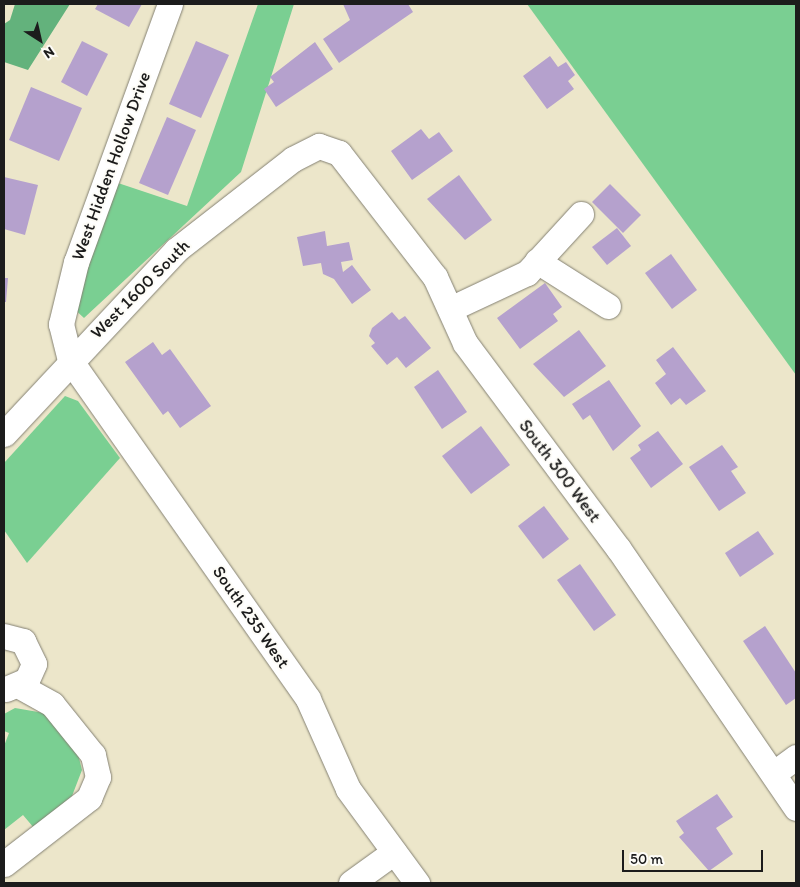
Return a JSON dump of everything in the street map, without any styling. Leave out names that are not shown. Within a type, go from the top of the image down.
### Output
[{"type":"street","name":"West Hidden Hollow Drive","points":[[70,360],[61,324],[76,262],[170,4]]},
{"type":"street","name":"West 1600 South","points":[[4,434],[70,360],[176,250],[293,159],[319,146]]},
{"type":"street","name":"South 300 West","points":[[319,146],[348,160],[435,277],[465,342],[618,548],[774,773],[796,808]]},
{"type":"street","points":[[450,309],[527,273],[581,214]]},
{"type":"street","points":[[537,262],[608,306]]},
{"type":"street","name":"South 235 West","points":[[70,360],[308,699],[348,789],[416,883]]},
{"type":"street","points":[[4,636],[23,640],[33,655],[32,673],[12,688]]},
{"type":"street","points":[[4,864],[88,798],[98,778],[93,756],[52,704],[12,688]]},
{"type":"street","points":[[774,773],[796,757]]},
{"type":"street","points":[[351,883],[394,852]]},
{"type":"green space","points":[[15,4],[70,4],[28,70],[4,62],[4,24],[10,20]]},
{"type":"green space","points":[[258,4],[294,4],[241,172],[84,318],[71,306],[115,182],[187,206]]},
{"type":"green space","points":[[527,4],[796,4],[796,375]]},
{"type":"green space","points":[[65,396],[78,401],[120,458],[27,563],[4,530],[4,463]]},
{"type":"green space","points":[[15,708],[44,713],[78,754],[82,770],[72,796],[34,828],[23,815],[4,830],[4,746],[9,733],[4,731],[4,714]]},
{"type":"building","points":[[98,4],[142,4],[129,27],[95,9]]},
{"type":"building","points":[[343,4],[408,4],[413,12],[339,63],[323,39],[350,20]]},
{"type":"building","points":[[82,41],[108,54],[87,96],[61,82]]},
{"type":"building","points":[[196,41],[229,55],[201,118],[169,104]]},
{"type":"building","points":[[315,42],[333,69],[276,107],[264,89],[274,82],[270,77]]},
{"type":"building","points":[[550,56],[558,67],[566,62],[575,75],[568,81],[574,89],[547,109],[523,76]]},
{"type":"building","points":[[31,87],[82,108],[59,161],[9,140]]},
{"type":"building","points":[[167,117],[196,130],[168,195],[139,183]]},
{"type":"building","points":[[421,129],[429,139],[439,132],[453,151],[412,180],[391,151]]},
{"type":"building","points":[[459,175],[492,220],[465,240],[427,199]]},
{"type":"building","points":[[4,177],[38,185],[25,235],[4,229]]},
{"type":"building","points":[[610,184],[641,215],[623,233],[592,202]]},
{"type":"building","points":[[617,228],[631,246],[607,265],[592,247]]},
{"type":"building","points":[[325,231],[327,246],[349,242],[353,260],[341,262],[343,272],[352,265],[371,290],[352,304],[334,279],[323,274],[321,263],[303,266],[297,237]]},
{"type":"building","points":[[671,254],[697,290],[672,309],[645,273]]},
{"type":"building","points":[[4,278],[8,278],[6,302],[4,302]]},
{"type":"building","points":[[545,283],[562,307],[553,314],[558,321],[520,349],[497,318]]},
{"type":"building","points":[[392,312],[399,320],[405,316],[431,348],[406,368],[397,357],[387,365],[371,346],[375,343],[369,336],[372,328]]},
{"type":"building","points":[[579,330],[606,366],[564,397],[533,364]]},
{"type":"building","points":[[153,342],[162,355],[170,349],[211,406],[180,428],[168,411],[163,415],[125,362]]},
{"type":"building","points":[[673,347],[706,391],[686,405],[680,398],[671,405],[655,383],[666,374],[656,360]]},
{"type":"building","points":[[438,370],[467,412],[442,429],[414,387]]},
{"type":"building","points":[[609,380],[641,426],[613,451],[590,415],[583,420],[572,404]]},
{"type":"building","points":[[481,426],[510,465],[471,494],[442,456]]},
{"type":"building","points":[[658,431],[683,464],[651,488],[630,458],[641,450],[638,445]]},
{"type":"building","points":[[722,445],[738,467],[731,471],[746,493],[719,511],[689,467]]},
{"type":"building","points":[[544,506],[569,539],[543,559],[518,526]]},
{"type":"building","points":[[758,531],[774,554],[740,577],[725,553]]},
{"type":"building","points":[[580,564],[616,615],[594,631],[557,580]]},
{"type":"building","points":[[765,626],[796,673],[796,698],[786,705],[743,641]]},
{"type":"building","points":[[717,794],[733,817],[716,828],[733,854],[709,871],[679,837],[684,833],[676,821]]}]
